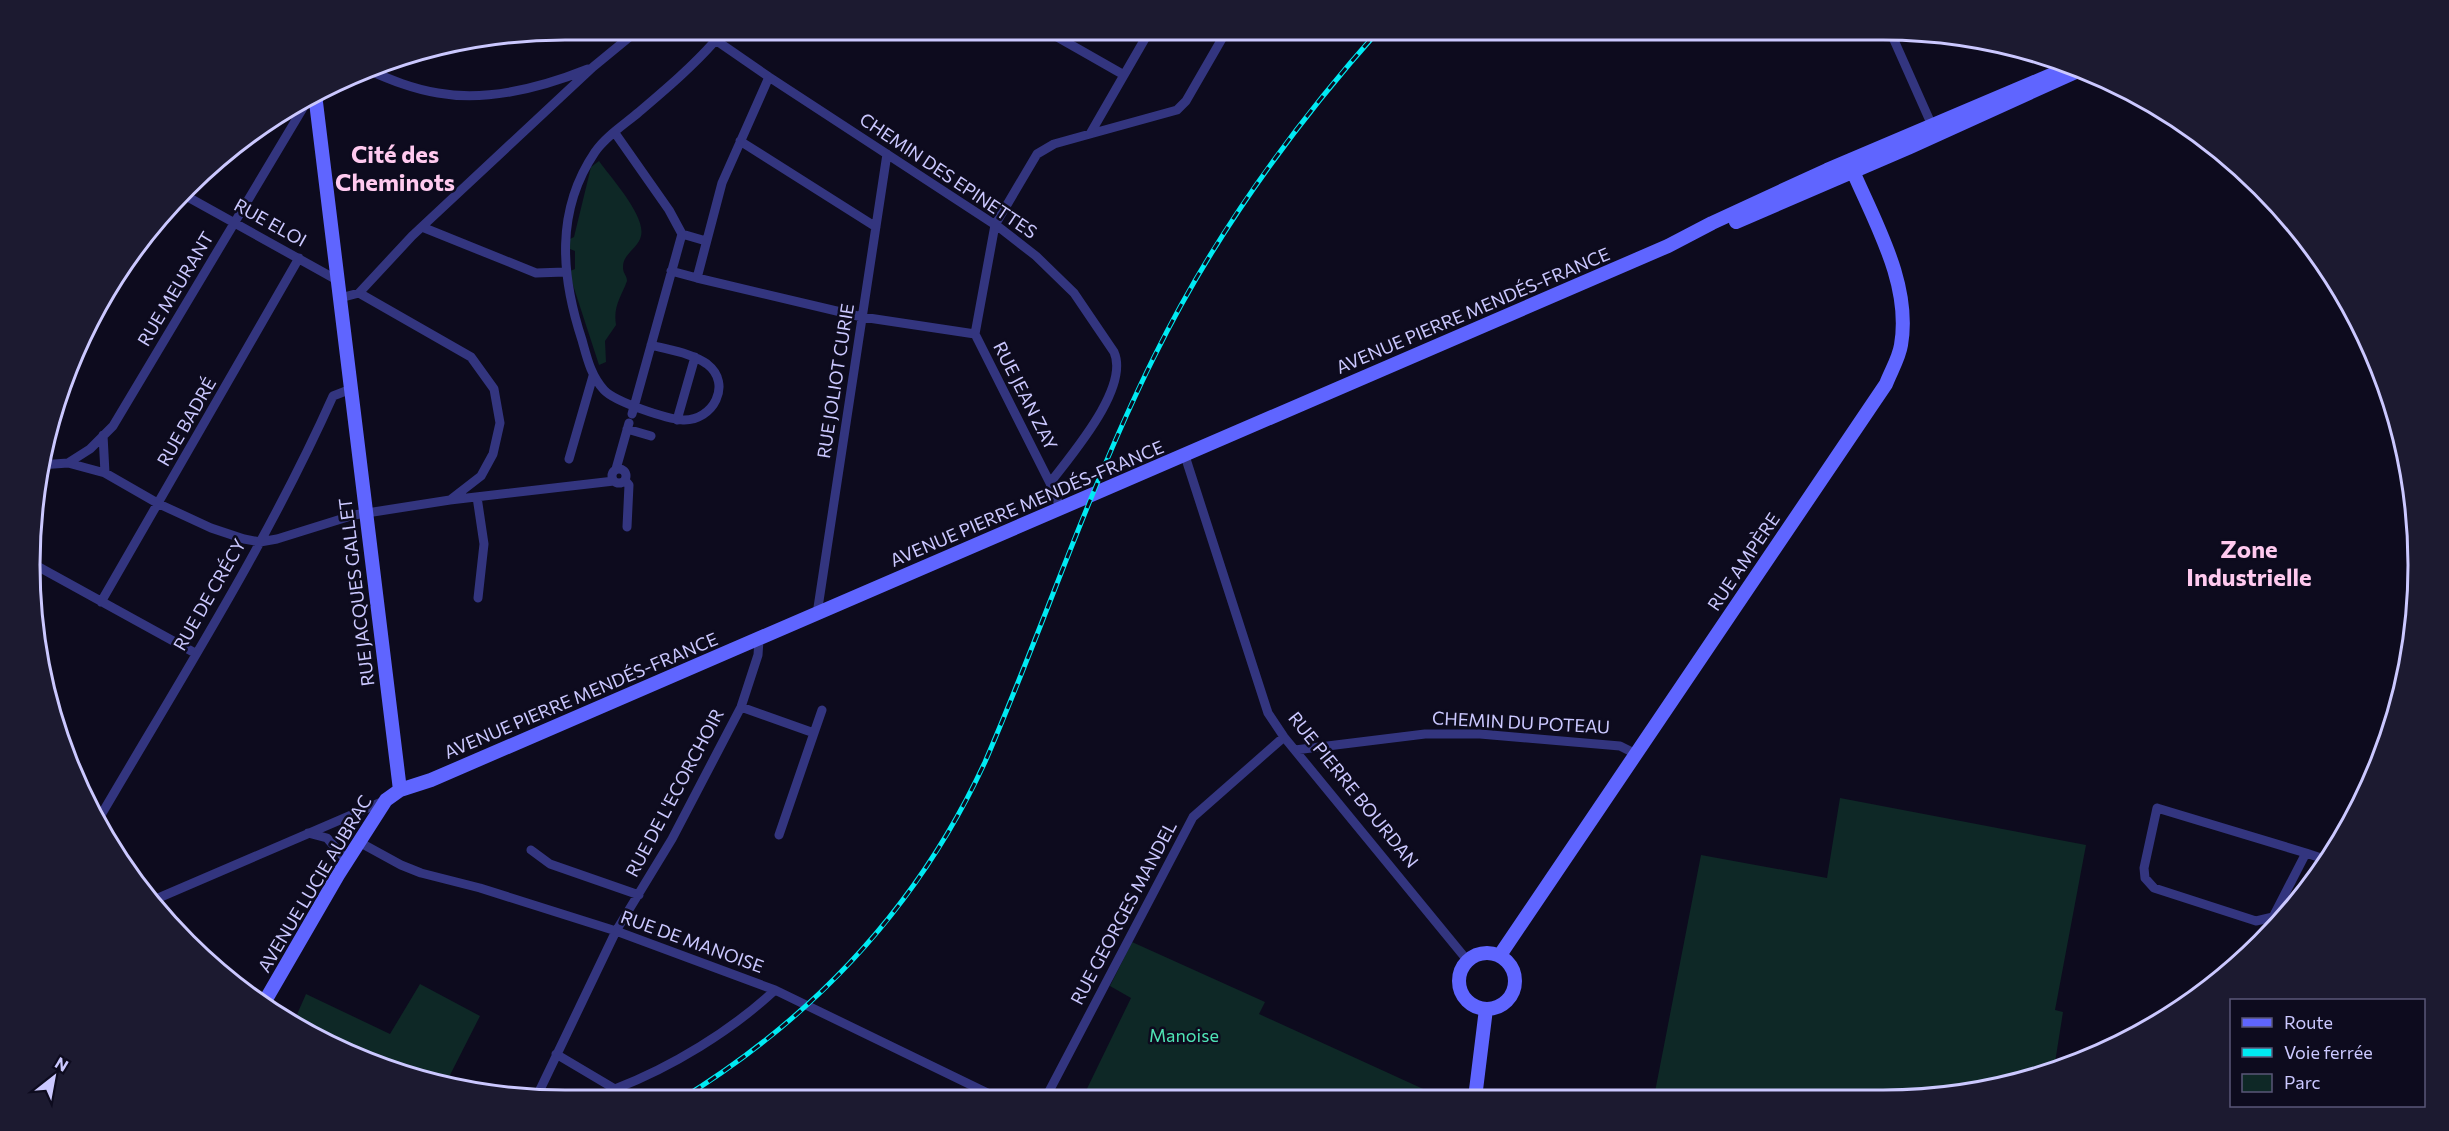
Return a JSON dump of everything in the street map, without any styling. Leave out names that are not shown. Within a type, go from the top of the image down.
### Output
[{"type":"main road","name":"AVENUE PIERRE MENDÉS-FRANCE","points":[[400,790],[431,780],[759,640],[1668,246],[1715,230],[2061,71]]},
{"type":"main road","name":"AVENUE PIERRE MENDÉS-FRANCE","points":[[1934,130],[2069,74]]},
{"type":"main road","name":"RUE JACQUES GALLET","points":[[316,104],[400,790]]},
{"type":"main road","name":"RUE AMPÈRE","points":[[1500,955],[1886,384],[1901,346],[1903,309],[1892,263],[1848,168]]},
{"type":"main road","name":"AVENUE LUCIE AUBRAC","points":[[267,997],[359,842],[386,801],[400,790]]},
{"type":"main road","points":[[1485,952],[1500,955],[1513,969],[1514,990],[1506,1002],[1497,1007],[1486,1009],[1471,1004],[1460,991],[1459,974],[1467,960],[1485,952]]},
{"type":"main road","points":[[1476,1090],[1486,1009]]},
{"type":"street","points":[[340,298],[359,293],[422,227],[593,67],[626,40]]},
{"type":"street","points":[[651,436],[630,418],[621,402],[609,395],[594,376],[576,322],[565,272],[565,241],[574,196],[597,150],[686,72],[715,40]]},
{"type":"street","name":"CHEMIN DES EPINETTES","points":[[715,40],[1021,243],[1069,288],[1119,362],[1118,372],[1099,417],[1050,483]]},
{"type":"street","points":[[1063,40],[1124,75]]},
{"type":"street","points":[[1090,134],[1144,40]]},
{"type":"street","points":[[995,225],[1037,154],[1054,144],[1177,110],[1186,101],[1221,40]]},
{"type":"street","points":[[1894,41],[1934,130]]},
{"type":"street","points":[[379,75],[404,85],[440,94],[480,95],[548,84],[593,67]]},
{"type":"street","points":[[697,278],[722,183],[769,77]]},
{"type":"street","name":"RUE MEURANT","points":[[68,463],[90,449],[113,426],[300,113]]},
{"type":"street","points":[[614,481],[612,475],[616,469],[682,234],[669,210],[615,133]]},
{"type":"street","points":[[740,141],[876,227]]},
{"type":"street","name":"RUE JOLIOT CURIE","points":[[817,614],[887,154]]},
{"type":"street","name":"RUE ELOI","points":[[190,198],[337,279]]},
{"type":"street","name":"RUE JEAN ZAY","points":[[995,225],[975,334],[1061,509]]},
{"type":"street","points":[[422,227],[536,273],[565,272]]},
{"type":"street","points":[[682,234],[706,241]]},
{"type":"street","name":"RUE BADRÉ","points":[[101,602],[299,258]]},
{"type":"street","points":[[671,271],[862,317],[975,334]]},
{"type":"street","points":[[359,293],[471,357],[494,390],[498,408],[498,435],[493,454],[482,476],[450,500]]},
{"type":"street","points":[[630,418],[677,420],[700,418],[713,406],[719,396],[716,374],[708,365],[695,357],[651,345]]},
{"type":"street","points":[[677,420],[695,357]]},
{"type":"street","points":[[569,459],[594,376]]},
{"type":"street","name":"RUE DE CRÉCY","points":[[103,812],[260,542],[305,458],[333,396],[351,389]]},
{"type":"street","points":[[104,435],[105,473]]},
{"type":"street","name":"RUE PIERRE BOURDAN","points":[[1185,456],[1268,713],[1294,750],[1467,960]]},
{"type":"street","points":[[51,464],[68,463],[105,473],[159,504],[211,528],[244,540],[260,542],[366,512],[477,496],[614,481],[618,483],[625,480]]},
{"type":"street","points":[[616,469],[625,471],[625,480],[628,485],[627,527]]},
{"type":"street","points":[[482,476],[487,495]]},
{"type":"street","points":[[477,496],[484,544],[478,598]]},
{"type":"street","points":[[40,568],[195,654]]},
{"type":"street","name":"RUE DE L'ECORCHOIR","points":[[540,1089],[616,931],[672,839],[741,707],[758,655],[759,640]]},
{"type":"street","name":"RUE DE L'ECORCHOIR","points":[[741,707],[814,733]]},
{"type":"street","points":[[778,835],[822,710]]},
{"type":"street","name":"CHEMIN DU POTEAU","points":[[1294,750],[1425,734],[1480,734],[1620,746],[1636,754]]},
{"type":"street","name":"RUE GEORGES MANDEL","points":[[1050,1090],[1193,817],[1284,737]]},
{"type":"street","points":[[159,898],[386,801]]},
{"type":"street","points":[[2306,853],[2273,917],[2256,921],[2154,888],[2145,878],[2144,868],[2157,808],[2306,853],[2320,858]]},
{"type":"street","points":[[308,833],[327,838],[347,861]]},
{"type":"street","name":"RUE DE MANOISE","points":[[359,842],[421,873],[480,888],[616,931],[775,990],[981,1090]]},
{"type":"street","name":"RUE DE L'ECORCHOIR","points":[[531,850],[550,864],[639,895]]},
{"type":"street","points":[[556,1054],[615,1089],[635,1082],[688,1053],[740,1020],[775,990]]},
{"type":"green space","points":[[599,161],[633,208],[641,228],[641,236],[623,263],[627,281],[617,307],[616,325],[605,341],[606,362],[599,365],[572,282],[570,271],[575,269],[575,251],[570,249],[570,239],[574,237],[591,167]]},
{"type":"green space","points":[[1840,798],[2086,845],[2055,1010],[2063,1012],[2055,1062],[1986,1080],[1918,1089],[1655,1090],[1701,855],[1827,878]]},
{"type":"green space","name":"Manoise","points":[[1132,942],[1265,1002],[1259,1014],[1425,1090],[1086,1090],[1131,998],[1110,986]]},
{"type":"green space","points":[[420,984],[480,1016],[449,1077],[397,1063],[365,1051],[296,1016],[306,994],[390,1034]]},
{"type":"railway","points":[[695,1090],[774,1033],[817,995],[857,955],[894,911],[928,864],[958,815],[985,762],[1108,457],[1177,313],[1255,186],[1315,106],[1370,40]]},
{"type":"district","name":"Cité des Cheminots","points":[[395,169]]},
{"type":"district","name":"Zone Industrielle","points":[[2249,564]]}]
